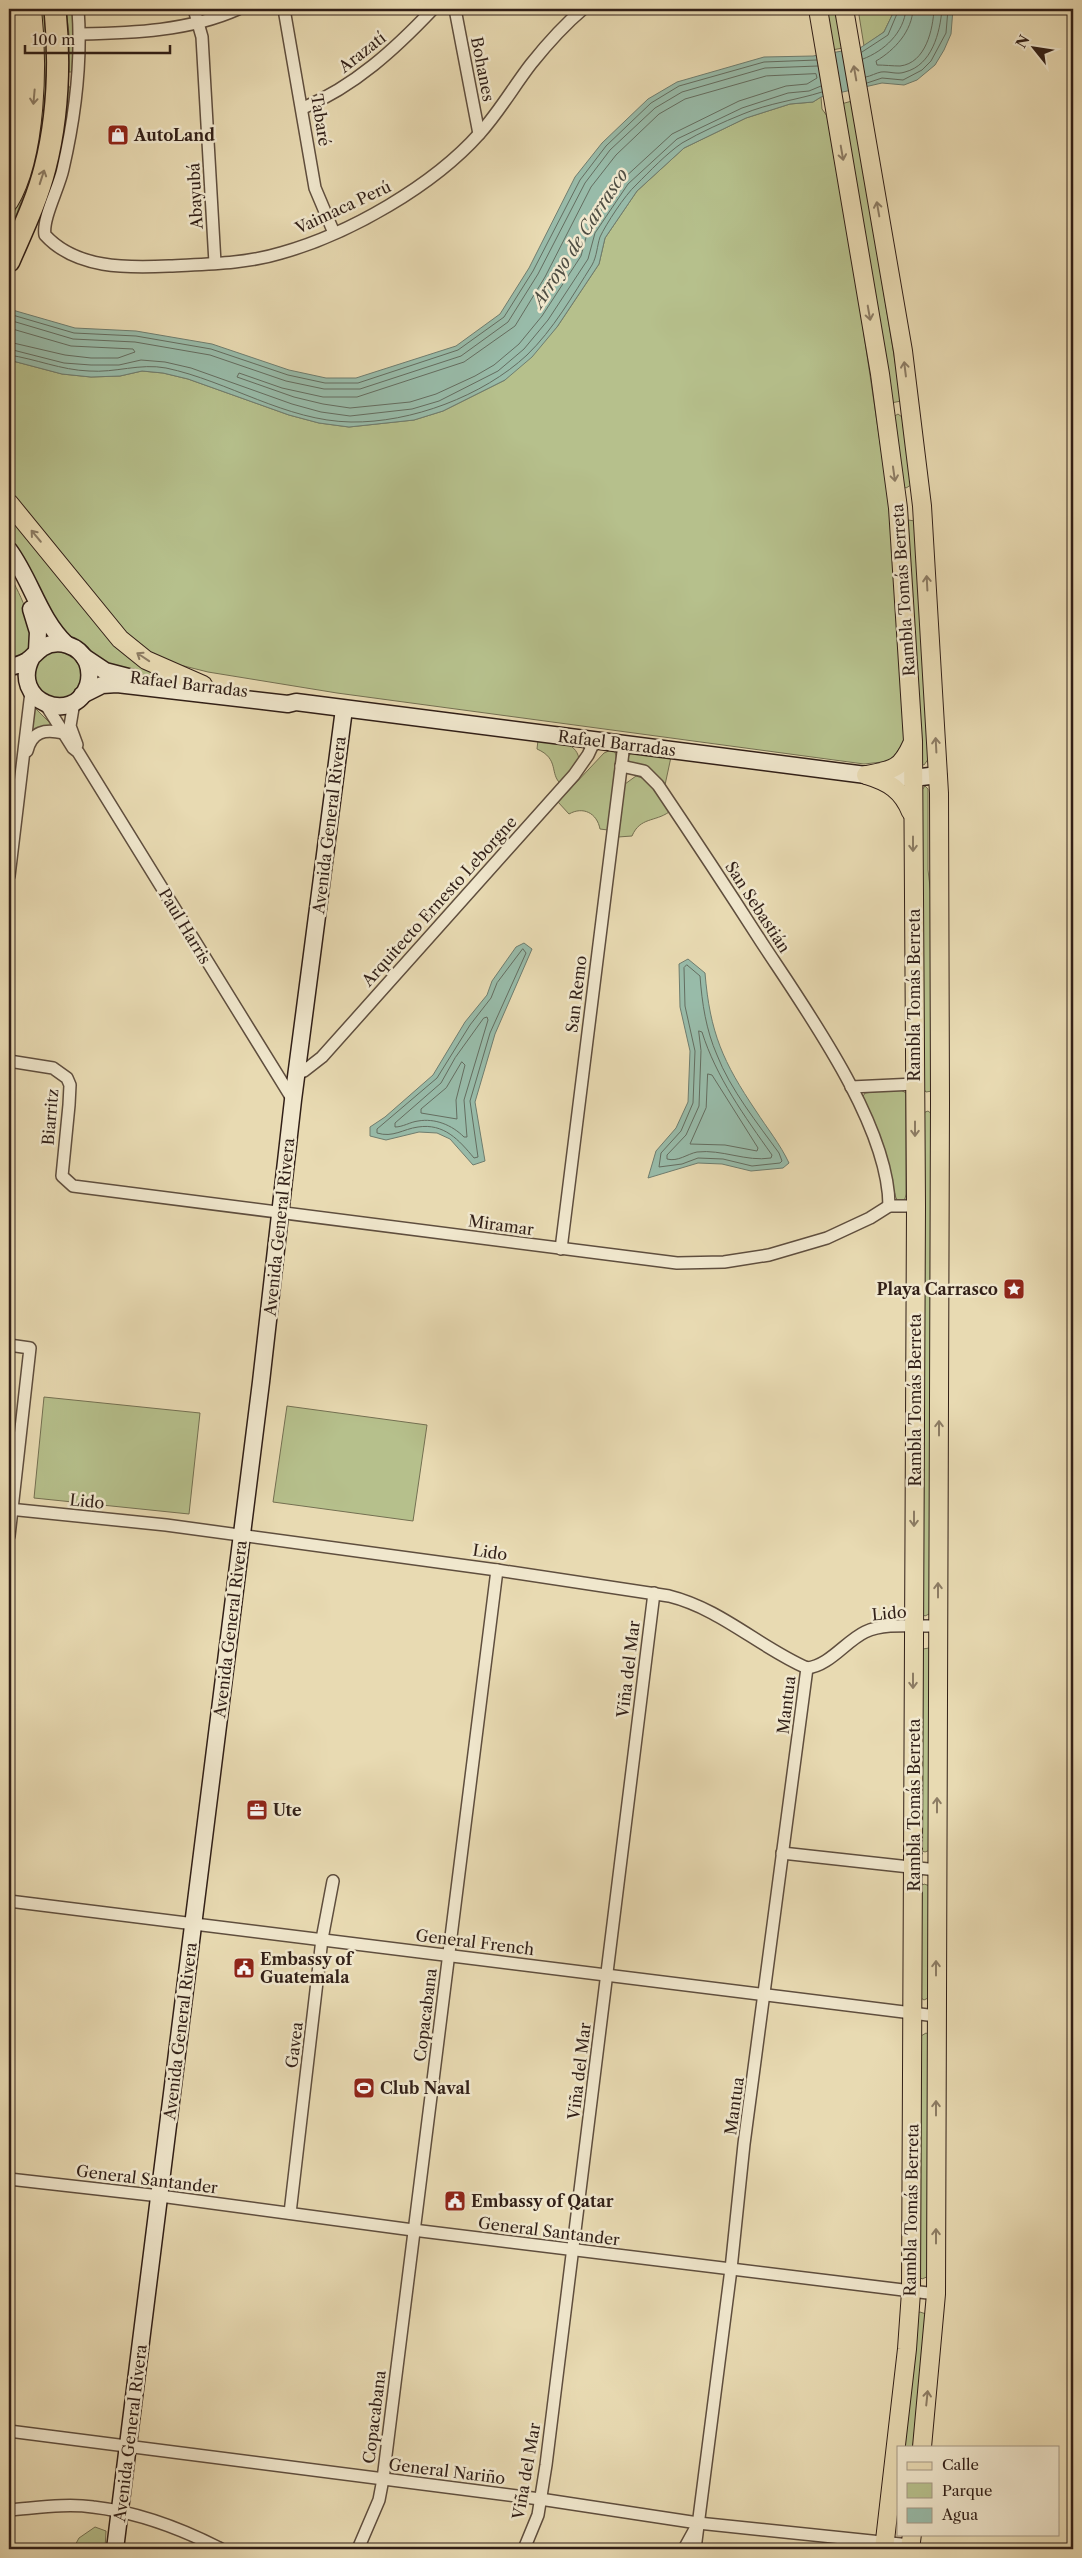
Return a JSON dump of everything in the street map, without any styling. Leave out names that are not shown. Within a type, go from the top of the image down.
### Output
[{"type":"highway","points":[[9,171],[17,133],[22,88],[18,9]]},
{"type":"highway","points":[[9,261],[45,168],[57,74],[55,9]]},
{"type":"main road","points":[[9,202],[15,192],[31,124],[36,48],[32,9]]},
{"type":"main road","name":"Rambla Tomás Berreta","points":[[818,9],[885,410],[898,508],[913,741],[916,1206],[911,2292],[907,2349],[884,2545]]},
{"type":"main road","name":"Rambla Tomás Berreta","points":[[844,9],[903,351],[910,406],[922,506],[938,775],[940,1102],[936,2294],[922,2446]]},
{"type":"main road","points":[[885,410],[910,406]]},
{"type":"main road","points":[[9,503],[120,639],[146,660],[203,685]]},
{"type":"main road","points":[[898,508],[922,506]]},
{"type":"main road","points":[[9,550],[31,586],[49,626],[66,644]]},
{"type":"main road","points":[[9,562],[24,589],[38,632],[34,654],[27,671],[30,689]]},
{"type":"main road","points":[[9,667],[25,662],[51,644],[66,644]]},
{"type":"main road","name":"Rafael Barradas","points":[[66,644],[73,647],[99,668],[120,676],[289,696],[296,702]]},
{"type":"main road","points":[[78,699],[89,681],[88,664],[84,657]]},
{"type":"main road","points":[[9,671],[46,705]]},
{"type":"main road","name":"Rafael Barradas","points":[[46,705],[56,707],[78,699],[93,689],[111,684],[288,704],[296,702],[866,775],[913,778],[938,775]]},
{"type":"main road","name":"Avenida General Rivera","points":[[115,2549],[242,1537],[296,1072],[344,709]]},
{"type":"main road","points":[[866,775],[898,767],[906,757],[913,741]]},
{"type":"main road","points":[[866,775],[881,780],[900,791],[907,801],[913,818]]},
{"type":"main road","points":[[913,778],[922,781],[930,789],[932,866],[940,899]]},
{"type":"main road","points":[[915,1101],[940,1102]]},
{"type":"street","points":[[57,74],[77,85],[80,34],[78,9]]},
{"type":"street","name":"Abayubá","points":[[194,9],[202,37],[215,263]]},
{"type":"street","points":[[80,34],[142,32],[199,22],[238,9]]},
{"type":"street","name":"Tabaré","points":[[284,9],[303,108],[315,188],[334,233]]},
{"type":"street","name":"Arazatí","points":[[303,108],[342,88],[374,65],[433,9]]},
{"type":"street","name":"Bohanes","points":[[455,9],[479,134]]},
{"type":"street","name":"Vaimaca Perú","points":[[77,85],[67,153],[59,188],[45,221],[45,236],[52,243],[67,252],[86,260],[112,266],[139,267],[215,263],[281,253],[334,233],[400,199],[455,157],[479,134],[532,63],[583,9]]},
{"type":"street","points":[[9,876],[30,689]]},
{"type":"street","name":"Paul Harris","points":[[78,699],[70,726],[78,752]]},
{"type":"street","name":"Paul Harris","points":[[46,705],[63,733],[78,752],[293,1100]]},
{"type":"street","points":[[23,762],[29,744],[37,733],[49,730],[63,733]]},
{"type":"street","name":"Arquitecto Ernesto Leborgne","points":[[296,1072],[304,1071],[322,1058],[574,775],[588,755],[595,740]]},
{"type":"street","name":"San Remo","points":[[561,1249],[624,744]]},
{"type":"street","name":"San Sebastián","points":[[621,766],[644,771],[658,784],[808,1013],[851,1086],[884,1169],[889,1206]]},
{"type":"street","name":"Biarritz","points":[[9,1061],[53,1068],[67,1078],[70,1085],[69,1105],[62,1176],[73,1186]]},
{"type":"street","points":[[851,1086],[915,1084]]},
{"type":"street","name":"Miramar","points":[[73,1186],[677,1263],[743,1260],[790,1250],[827,1238],[870,1218],[889,1206]]},
{"type":"street","points":[[889,1206],[916,1206]]},
{"type":"street","points":[[9,1345],[30,1348],[10,1509],[9,1536]]},
{"type":"street","name":"Lido","points":[[10,1509],[166,1525],[654,1593],[696,1606],[728,1621],[807,1668],[827,1659],[865,1632],[881,1627],[938,1626]]},
{"type":"street","name":"Copacabana","points":[[358,2549],[379,2500],[383,2479],[498,1570]]},
{"type":"street","name":"Viña del Mar","points":[[524,2549],[538,2515],[606,1995],[606,1975],[654,1593]]},
{"type":"street","name":"Mantua","points":[[695,2549],[731,2270],[744,2144],[807,1668]]},
{"type":"street","points":[[782,1853],[937,1870]]},
{"type":"street","name":"Gavea","points":[[290,2213],[322,1939],[333,1881]]},
{"type":"street","name":"General French","points":[[9,1901],[936,2016]]},
{"type":"street","name":"General Santander","points":[[9,2179],[160,2196],[413,2230],[936,2294]]},
{"type":"street","name":"General Nariño","points":[[9,2431],[540,2499],[698,2523],[884,2545],[911,2543]]},
{"type":"street","points":[[9,2510],[55,2506],[93,2507],[188,2532],[221,2549]]},
{"type":"street","points":[[684,2549],[698,2523]]},
{"type":"green space","points":[[38,9],[49,9],[52,55],[49,90],[37,150],[12,226],[10,225],[28,173]]},
{"type":"green space","points":[[66,9],[73,9],[74,15],[72,72],[69,72],[69,34]]},
{"type":"green space","points":[[825,9],[836,9],[843,48],[832,50]]},
{"type":"green space","points":[[858,9],[895,9],[884,32],[864,46]]},
{"type":"green space","points":[[68,85],[71,89],[61,156],[52,192],[40,216],[52,175]]},
{"type":"green space","points":[[821,97],[822,109],[827,116],[857,288],[891,516],[904,741],[891,761],[864,764],[337,693],[208,672],[180,665],[154,655],[127,634],[9,489],[9,360],[62,374],[91,377],[120,376],[142,371],[163,373],[188,379],[289,415],[319,423],[349,427],[414,420],[443,411],[505,380],[557,327],[599,264],[605,238],[637,191],[684,148],[746,118],[790,104],[813,102]]},
{"type":"green space","points":[[852,101],[899,385],[901,401],[891,403],[841,104]]},
{"type":"green space","points":[[898,414],[902,417],[911,485],[906,488],[903,486],[893,417]]},
{"type":"green space","points":[[9,509],[165,677],[114,671],[63,634],[9,544]]},
{"type":"green space","points":[[908,520],[915,521],[929,758],[924,765],[922,764],[906,523]]},
{"type":"green space","points":[[9,573],[27,613],[31,634],[26,655],[9,661]]},
{"type":"green space","points":[[58,651],[67,653],[75,658],[80,666],[82,675],[80,684],[75,692],[67,697],[58,699],[49,697],[41,692],[36,684],[34,675],[36,666],[41,658],[49,653]]},
{"type":"green space","points":[[32,705],[53,726],[30,734]]},
{"type":"green space","points":[[538,740],[569,745],[577,753],[579,759],[561,784],[555,776],[549,757],[537,749]]},
{"type":"green space","points":[[611,750],[615,752],[616,756],[608,830],[600,829],[596,819],[589,812],[579,811],[569,814],[558,802],[604,753]]},
{"type":"green space","points":[[631,753],[671,757],[665,785],[651,769],[629,762],[628,757]]},
{"type":"green space","points":[[636,776],[648,780],[669,812],[639,826],[632,836],[618,837],[625,784]]},
{"type":"green space","points":[[925,786],[928,789],[928,870],[933,912],[932,1091],[926,1092],[922,1087],[922,790]]},
{"type":"green space","points":[[899,1089],[906,1093],[906,1194],[905,1199],[899,1201],[896,1198],[884,1154],[862,1098],[865,1093]]},
{"type":"green space","points":[[928,1111],[933,1115],[931,1613],[925,1616],[922,1614],[923,1113]]},
{"type":"green space","points":[[44,1397],[200,1413],[189,1514],[34,1498]]},
{"type":"green space","points":[[287,1406],[427,1425],[413,1521],[273,1502]]},
{"type":"green space","points":[[929,1648],[931,1650],[930,1850],[925,1852],[920,1850],[923,1649]]},
{"type":"green space","points":[[924,1884],[930,1886],[930,1997],[924,2000],[921,1998],[921,1887]]},
{"type":"green space","points":[[926,2033],[928,2034],[929,2276],[922,2279],[918,2275],[921,2036]]},
{"type":"green space","points":[[920,2312],[926,2314],[913,2446],[901,2446],[916,2314]]},
{"type":"green space","points":[[95,2527],[106,2531],[105,2549],[73,2549],[79,2538]]},
{"type":"water","name":"Arroyo de Carrasco","points":[[895,9],[953,9],[951,34],[935,65],[917,80],[904,85],[882,83],[821,97],[813,102],[790,104],[746,118],[684,148],[637,191],[605,238],[599,264],[557,327],[532,357],[505,380],[443,411],[414,420],[349,427],[319,423],[289,415],[188,379],[163,373],[142,371],[120,376],[91,377],[62,374],[9,360],[9,309],[75,328],[136,331],[212,344],[289,370],[326,378],[356,378],[456,346],[500,314],[529,268],[575,177],[602,143],[648,99],[677,82],[764,57],[813,56],[860,48],[884,32]]},
{"type":"water","points":[[524,943],[532,949],[495,1034],[475,1102],[485,1161],[473,1165],[450,1139],[437,1133],[419,1132],[386,1140],[370,1136],[370,1127],[385,1117],[433,1075],[465,1022],[487,995],[492,981],[516,947]]},
{"type":"water","points":[[688,959],[705,973],[710,1013],[720,1046],[735,1077],[789,1163],[783,1168],[751,1171],[722,1164],[698,1163],[648,1178],[656,1151],[676,1128],[688,1102],[690,1051],[680,1007],[679,964]]},
{"type":"place","name":"AutoLand","points":[[118,135]]},
{"type":"place","name":"Playa Carrasco","points":[[1014,1289]]},
{"type":"place","name":"Ute","points":[[257,1810]]},
{"type":"place","name":"Embassy of Guatemala","points":[[244,1968]]},
{"type":"place","name":"Club Naval","points":[[364,2088]]},
{"type":"place","name":"Embassy of Qatar","points":[[455,2201]]}]
